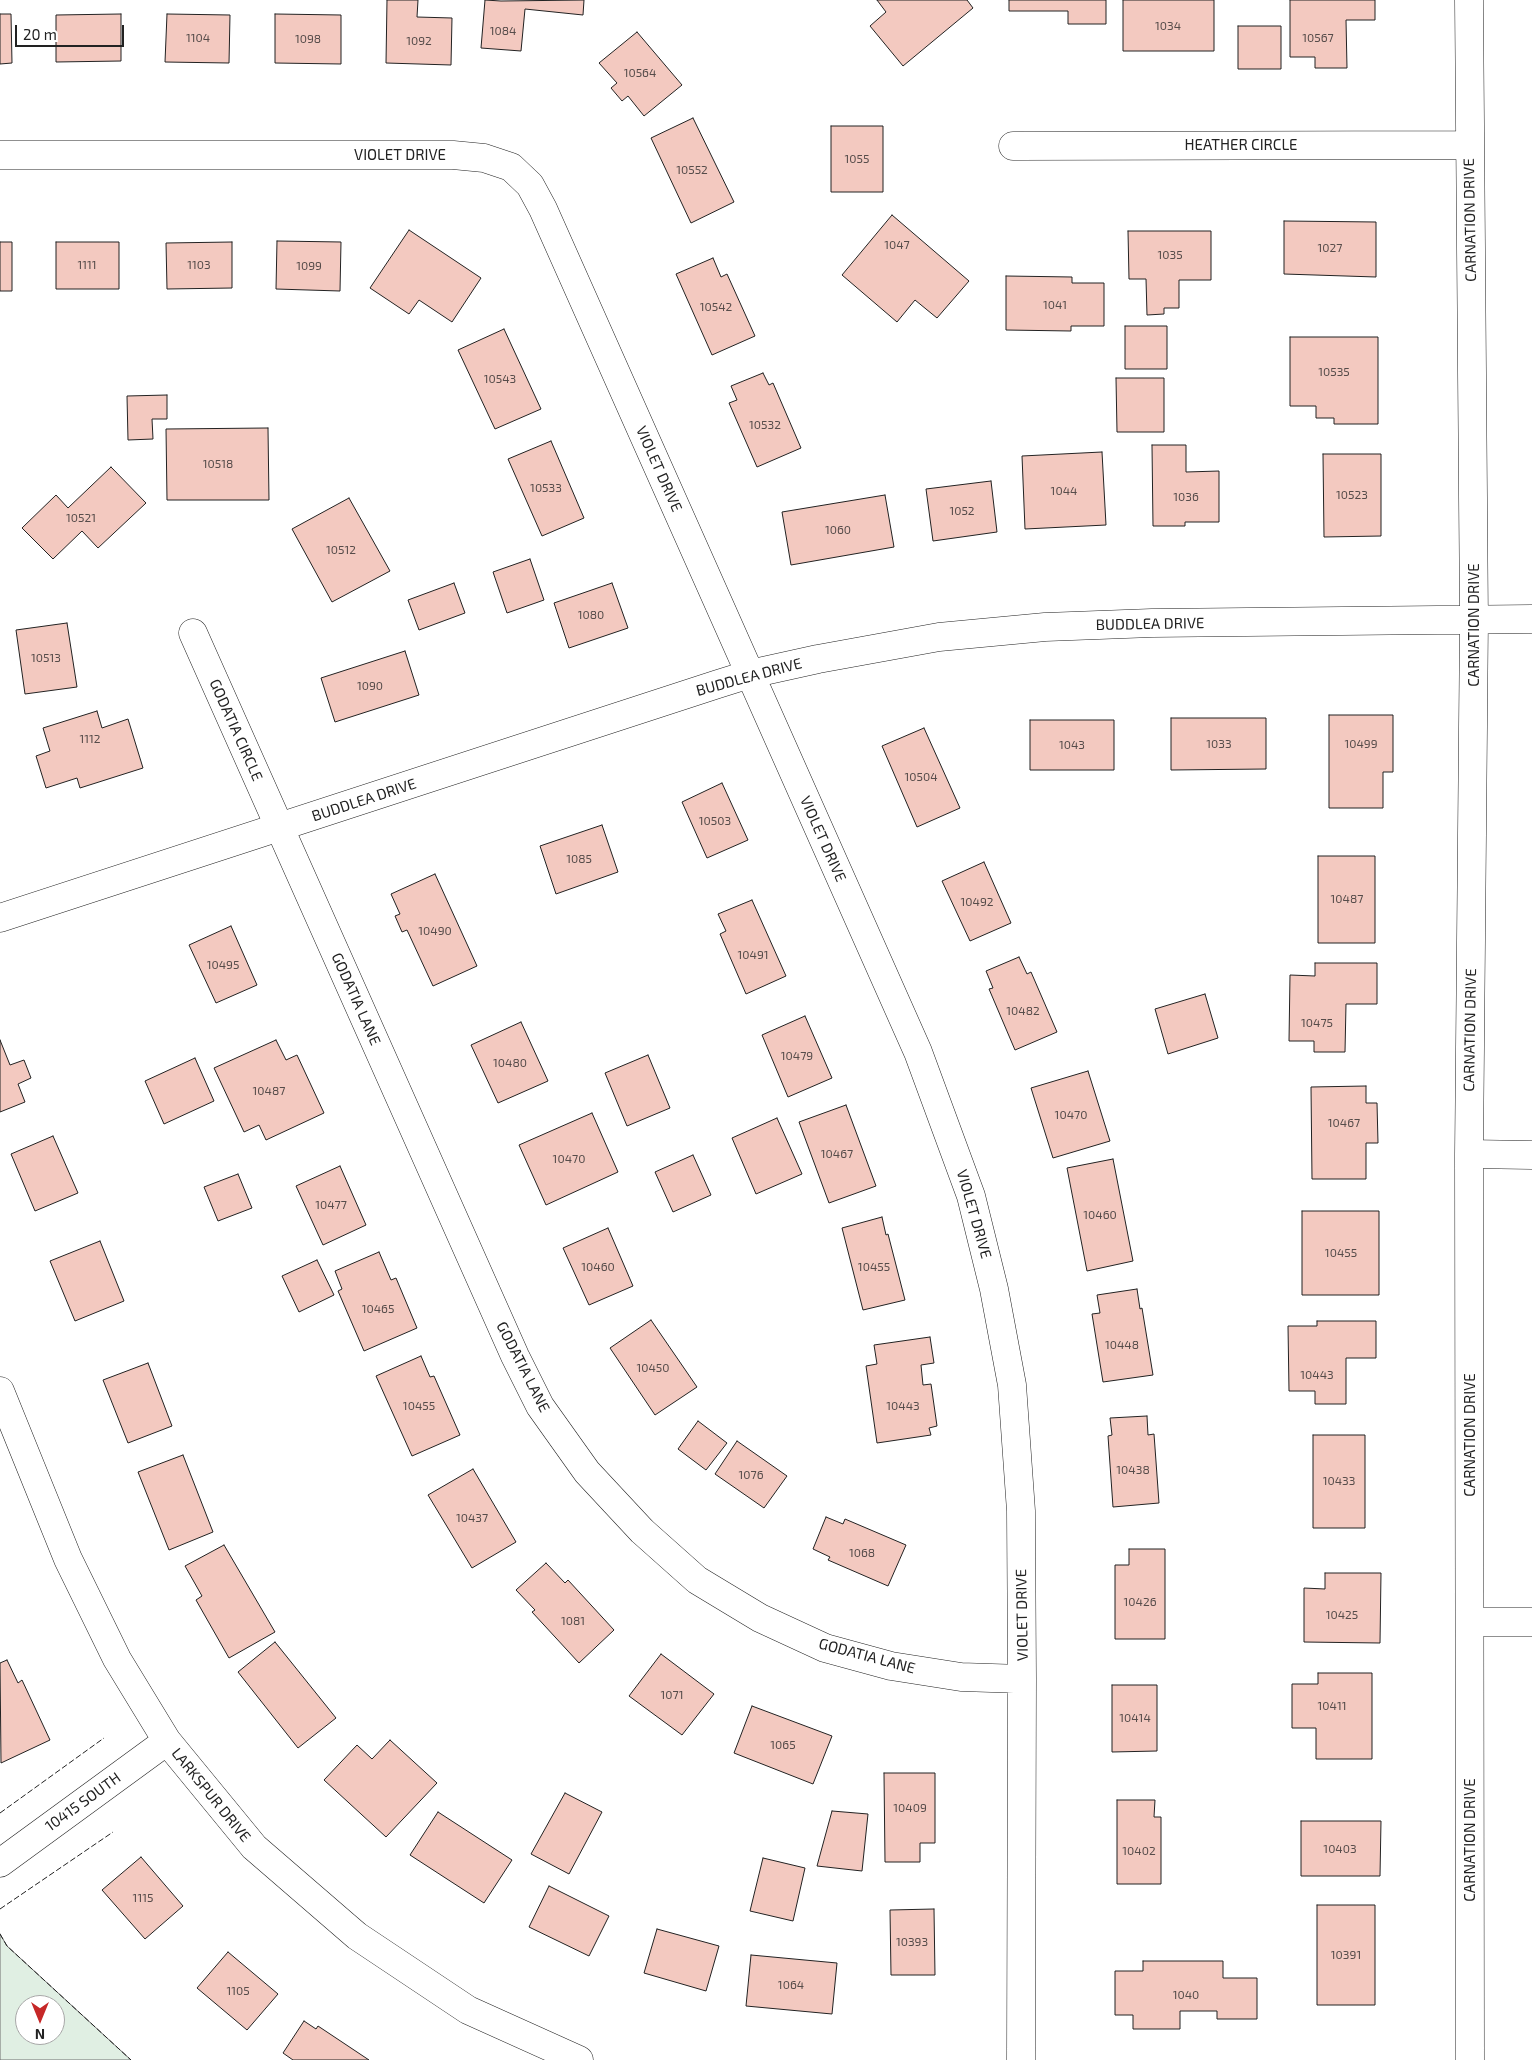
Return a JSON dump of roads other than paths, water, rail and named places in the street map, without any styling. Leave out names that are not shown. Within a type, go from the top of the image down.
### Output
[{"type":"street","name":"CARNATION DRIVE","points":[[1469,0],[1474,620],[1469,1154],[1470,2060]]},
{"type":"street","name":"HEATHER CIRCLE","points":[[1013,146],[1469,144]]},
{"type":"street","name":"VIOLET DRIVE","points":[[0,156],[453,156],[484,158],[511,167],[530,184],[543,209],[918,1052],[971,1196],[994,1289],[1012,1384],[1020,1511],[1022,2060]]},
{"type":"street","name":"BUDDLEA DRIVE","points":[[0,918],[750,674],[818,659],[939,637],[1045,627],[1152,623],[1532,619]]},
{"type":"street","name":"GODATIA CIRCLE","points":[[193,633],[280,827]]},
{"type":"street","name":"GODATIA LANE","points":[[280,827],[515,1356],[540,1406],[587,1472],[642,1531],[697,1580],[760,1618],[826,1648],[891,1666],[961,1677],[1022,1679]]},
{"type":"street","points":[[1469,1154],[1532,1155]]},
{"type":"street","name":"LARKSPUR DRIVE","points":[[0,1391],[68,1559],[117,1659],[167,1741],[254,1847],[357,1936],[468,2010],[579,2060]]},
{"type":"street","points":[[1470,1622],[1532,1622]]},
{"type":"street","name":"10415 SOUTH","points":[[0,1863],[167,1741]]}]
